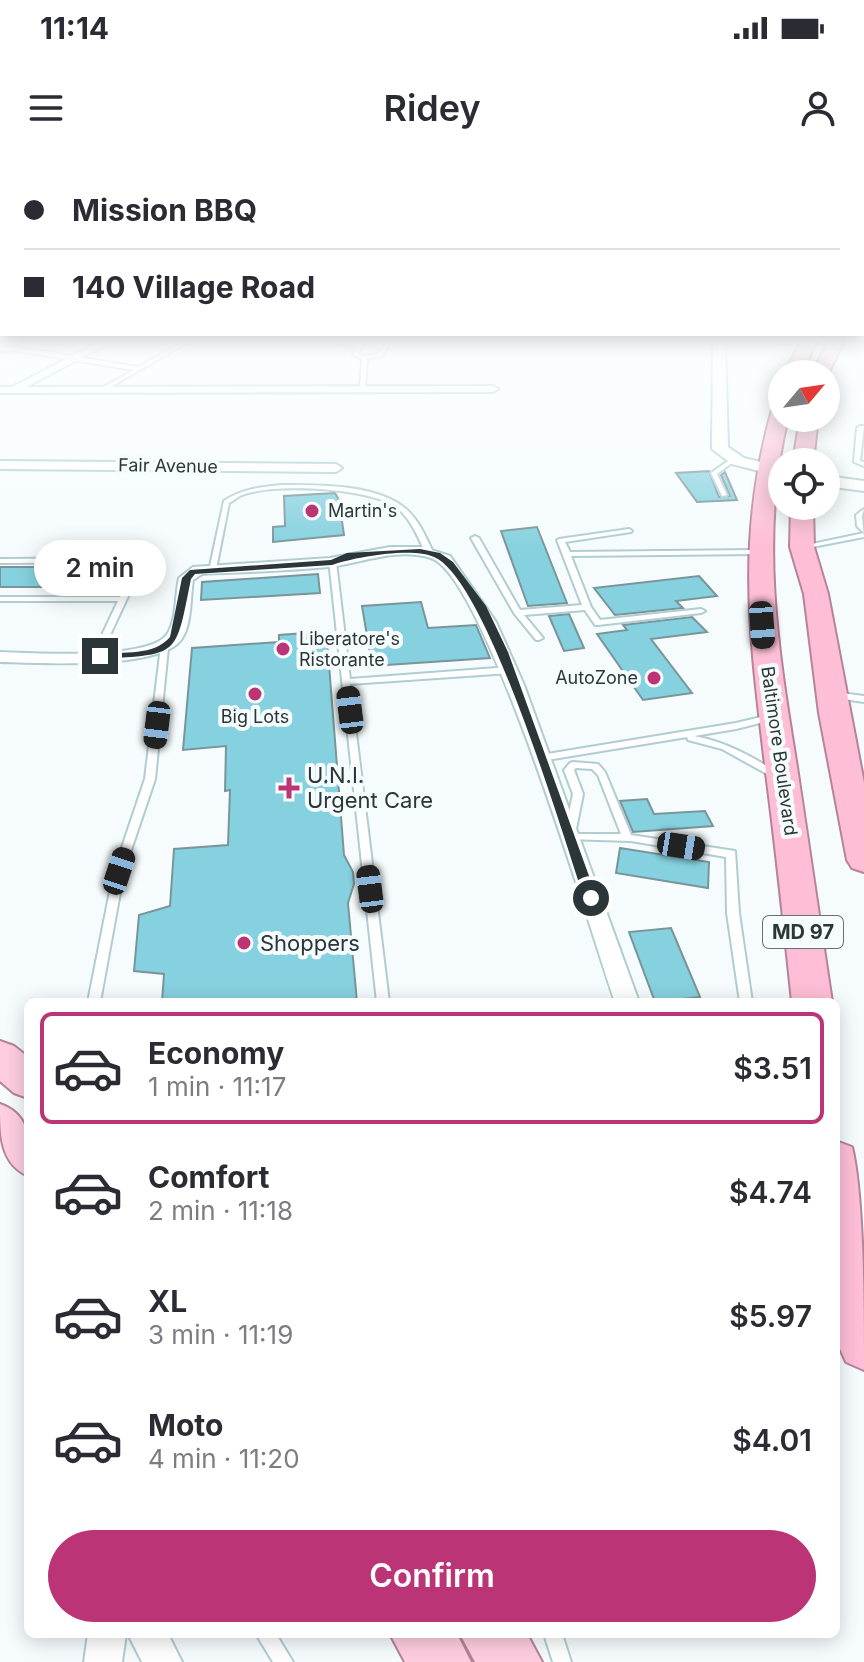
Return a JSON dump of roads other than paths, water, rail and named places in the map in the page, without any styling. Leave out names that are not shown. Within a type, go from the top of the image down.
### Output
[{"type":"highway","name":"Baltimore Boulevard","points":[[768,500],[757,552],[763,643],[811,998]]},
{"type":"highway","points":[[802,520],[802,547],[816,594],[831,695],[848,755],[864,860]]},
{"type":"highway","points":[[840,1212],[842,1238],[864,1344]]},
{"type":"main road","points":[[0,1057],[24,1078]]},
{"type":"main road","points":[[0,1122],[24,1152]]},
{"type":"main road","points":[[422,1638],[442,1662]]},
{"type":"main road","points":[[492,1638],[513,1662]]},
{"type":"street","points":[[719,409],[719,445],[723,454],[768,469]]},
{"type":"street","name":"Fair Avenue","points":[[0,465],[336,468]]},
{"type":"street","points":[[840,483],[864,486]]},
{"type":"street","points":[[0,657],[140,655],[164,648],[174,637],[188,574],[212,569],[332,562],[347,556],[429,552],[450,564],[481,606],[511,670],[626,998]]},
{"type":"street","points":[[103,1662],[106,1638]]},
{"type":"street","points":[[149,1638],[163,1662]]},
{"type":"lane","points":[[864,428],[860,428],[857,462],[864,464]]},
{"type":"lane","points":[[724,495],[714,473],[734,459]]},
{"type":"lane","points":[[212,569],[226,502],[241,493],[270,489],[346,489],[375,494],[392,501],[416,520],[429,552]]},
{"type":"lane","points":[[802,547],[864,533],[859,515],[864,511]]},
{"type":"lane","points":[[629,531],[561,540],[587,607],[598,623],[701,611]]},
{"type":"lane","points":[[475,538],[518,613],[539,638]]},
{"type":"lane","points":[[567,554],[757,552]]},
{"type":"lane","points":[[0,561],[141,560],[100,656]]},
{"type":"lane","points":[[332,562],[383,998]]},
{"type":"lane","points":[[0,599],[122,599]]},
{"type":"lane","points":[[518,613],[587,607]]},
{"type":"lane","points":[[95,998],[119,871],[150,779],[164,648]]},
{"type":"lane","points":[[346,682],[511,670]]},
{"type":"lane","points":[[831,695],[864,699]]},
{"type":"lane","points":[[541,758],[679,736],[774,716]]},
{"type":"lane","points":[[679,736],[724,745],[783,781]]},
{"type":"lane","points":[[627,838],[602,774],[595,766],[573,765],[569,770],[578,794],[569,837],[627,838],[731,854],[733,913],[745,998]]},
{"type":"lane","points":[[268,1638],[284,1662]]},
{"type":"lane","points":[[554,1638],[562,1662]]},
{"type":"place","name":"Martin's","points":[[312,511]]},
{"type":"place","name":"Liberatore's Ristorante","points":[[283,649]]},
{"type":"place","name":"AutoZone","points":[[654,678]]},
{"type":"place","name":"Big Lots","points":[[255,694]]},
{"type":"place","name":"U.N.I. Urgent Care","points":[[289,788]]},
{"type":"place","name":"Shoppers","points":[[244,943]]}]
